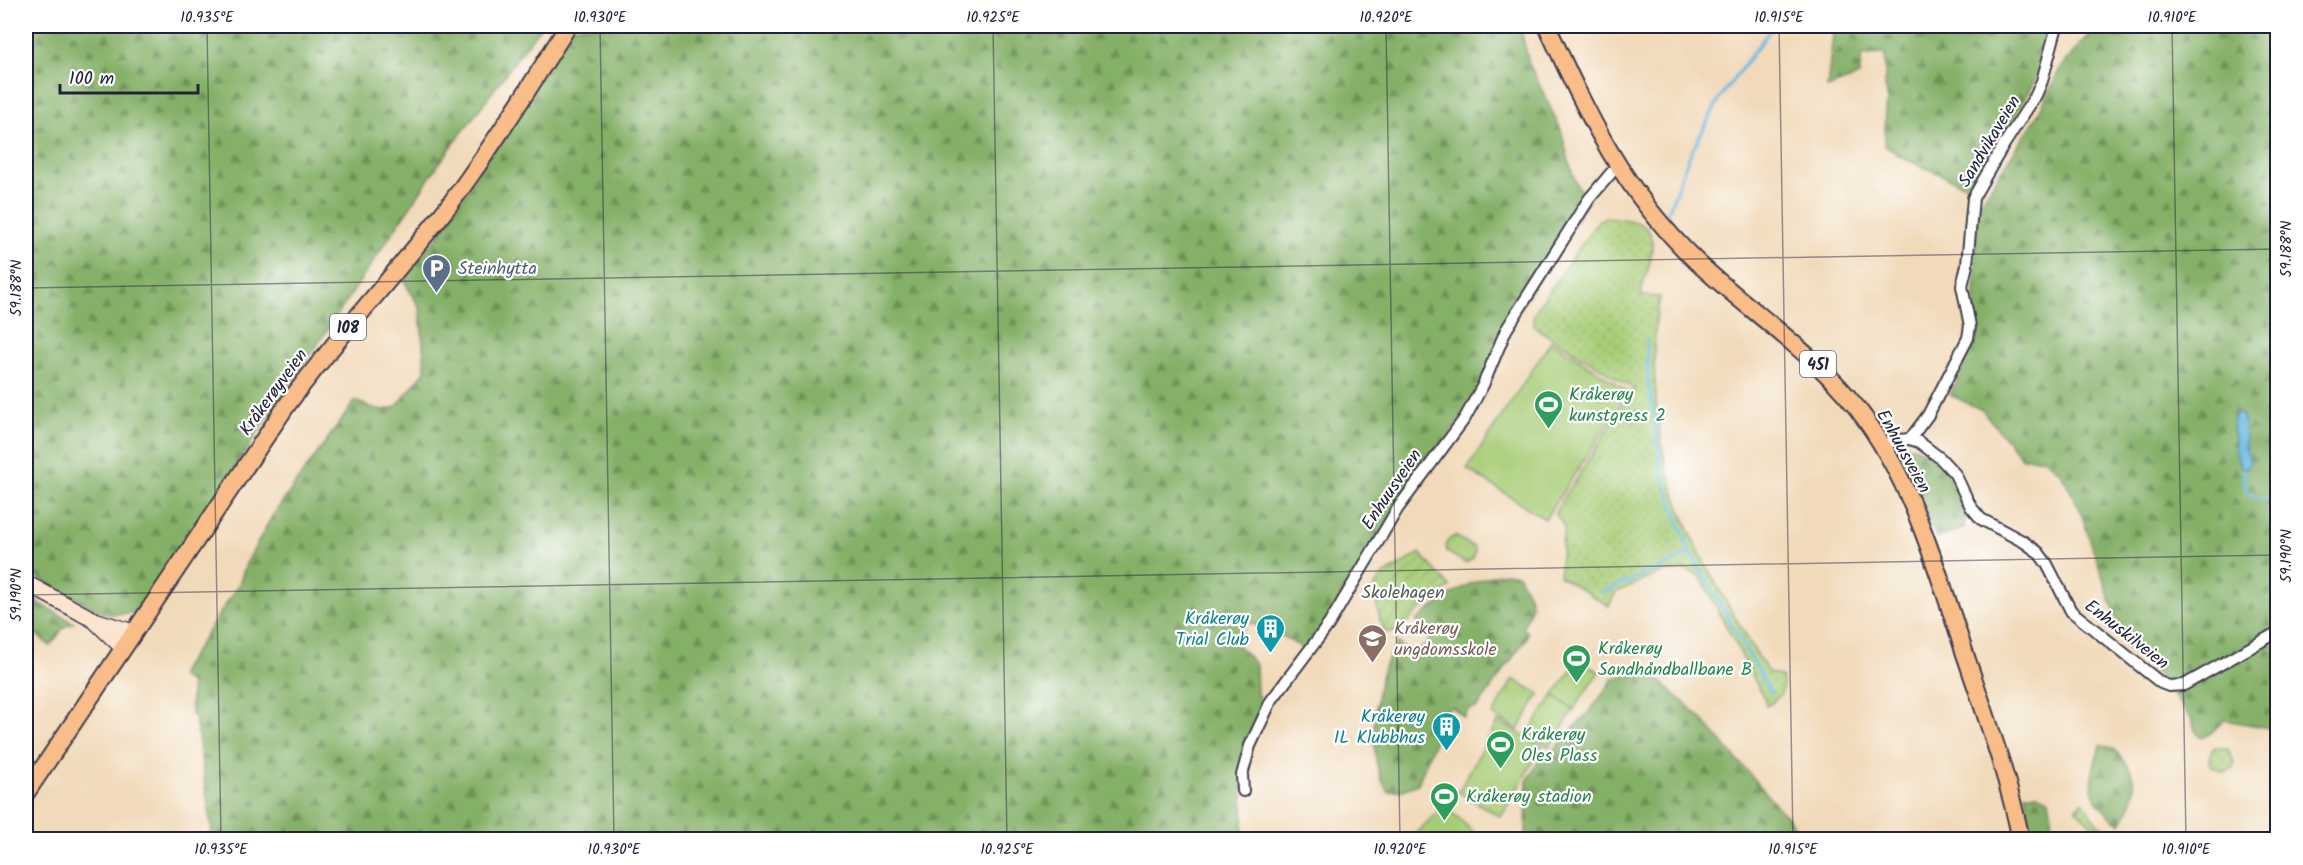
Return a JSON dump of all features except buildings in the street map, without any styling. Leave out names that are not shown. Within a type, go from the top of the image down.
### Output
[{"type":"main road","name":"Kråkerøyveien","points":[[26,793],[286,405],[325,353],[430,229],[482,160],[568,26]]},
{"type":"main road","name":"Enhuusveien","points":[[1548,26],[1586,109],[1617,166],[1650,211],[1681,245],[1831,378],[1857,409],[1882,445],[1913,506],[1930,550],[2004,768],[2021,840]]},
{"type":"main road","points":[[26,583],[93,620],[133,632]]},
{"type":"main road","points":[[93,620],[123,648]]},
{"type":"street","name":"Sandvikaveien","points":[[1910,440],[1928,415],[1968,338],[1970,326],[1962,286],[1967,265],[1973,198],[2002,146],[2036,95],[2057,26]]},
{"type":"street","name":"Enhuusveien","points":[[1243,791],[1242,775],[1250,746],[1271,701],[1329,624],[1398,508],[1465,418],[1483,385],[1506,330],[1589,199],[1617,166]]},
{"type":"street","points":[[1882,445],[1898,440],[1910,440]]},
{"type":"street","name":"Enhuskilveien","points":[[1910,440],[1926,446],[1955,474],[1971,507],[1981,519],[2038,552],[2076,616],[2161,683],[2169,686],[2184,685],[2277,632]]},
{"type":"green space","points":[[26,26],[541,26],[438,165],[137,613],[106,614],[26,571]]},
{"type":"green space","points":[[573,26],[1520,26],[1529,63],[1561,130],[1572,172],[1578,187],[1589,199],[1506,330],[1483,385],[1415,485],[1309,652],[1277,633],[1247,622],[1236,643],[1256,665],[1257,693],[1265,713],[1250,746],[1243,791],[1243,839],[206,839],[212,831],[195,717],[191,714],[191,684],[181,677],[182,671],[239,584],[246,564],[271,518],[355,401],[376,409],[392,409],[397,406],[425,371],[420,308],[403,279],[438,236]]},
{"type":"green space","points":[[1834,26],[2055,26],[2044,64],[1974,189],[1903,158],[1884,145],[1887,95],[1885,54],[1862,55],[1859,76],[1827,88]]},
{"type":"green space","points":[[2097,26],[2277,26],[2277,729],[2224,720],[2211,733],[2202,738],[2196,732],[2192,720],[2159,676],[2125,644],[2079,507],[2060,472],[2044,458],[2022,458],[1982,410],[1950,395],[1974,342],[1977,208],[2035,120],[2061,67]]},
{"type":"green space","points":[[1606,217],[1639,223],[1650,234],[1651,254],[1642,296],[1660,297],[1655,329],[1654,372],[1656,404],[1667,468],[1685,522],[1724,599],[1768,672],[1781,676],[1783,686],[1780,694],[1766,706],[1765,700],[1701,578],[1688,570],[1666,571],[1616,592],[1609,606],[1559,576],[1564,527],[1555,512],[1634,389],[1536,328],[1533,321],[1534,313],[1595,225]]},
{"type":"green space","name":"Kråkerøy kunstgress 2","points":[[1551,341],[1629,392],[1545,519],[1467,469]]},
{"type":"green space","points":[[1906,444],[1928,453],[1956,483],[1968,505],[1964,528],[1937,538],[1893,454],[1895,448]]},
{"type":"green space","points":[[1455,536],[1475,548],[1473,557],[1465,563],[1447,552],[1447,542]]},
{"type":"green space","name":"Skolehagen","points":[[1420,553],[1450,587],[1396,632],[1385,632],[1373,589],[1382,576]]},
{"type":"green space","points":[[1506,573],[1519,575],[1530,598],[1530,610],[1523,629],[1528,632],[1526,639],[1477,708],[1468,710],[1464,717],[1452,707],[1442,712],[1442,721],[1418,784],[1389,792],[1377,766],[1374,732],[1380,681],[1388,658],[1398,643],[1411,655],[1427,644],[1431,636],[1416,621],[1437,604],[1469,584]]},
{"type":"green space","points":[[26,596],[74,623],[64,627],[50,646],[26,627]]},
{"type":"green space","name":"Kråkerøy Sandhåndballbane B","points":[[1579,658],[1599,672],[1574,709],[1554,695]]},
{"type":"green space","points":[[1632,671],[1652,674],[1699,716],[1806,839],[1526,839],[1527,781],[1539,761],[1554,750],[1594,706],[1613,679]]},
{"type":"green space","points":[[1513,679],[1539,694],[1518,730],[1493,715]]},
{"type":"green space","points":[[1553,696],[1574,710],[1549,747],[1528,733]]},
{"type":"green space","name":"Kråkerøy Oles Plass","points":[[1498,721],[1542,746],[1501,817],[1458,792]]},
{"type":"green space","points":[[2101,745],[2114,750],[2128,765],[2132,774],[2133,798],[2121,824],[2101,807],[2093,790],[2093,770]]},
{"type":"green space","points":[[2214,747],[2228,749],[2234,762],[2233,768],[2225,773],[2210,764],[2209,757]]},
{"type":"green space","points":[[2025,794],[2037,794],[2049,799],[2053,825],[2058,839],[2033,839]]},
{"type":"green space","points":[[2083,801],[2098,823],[2121,839],[2107,839],[2076,810]]},
{"type":"green space","name":"Kråkerøy stadion","points":[[1444,805],[1481,839],[1411,839]]},
{"type":"water","points":[[2236,413],[2241,415],[2245,427],[2245,446],[2250,461],[2247,469],[2241,467],[2235,448],[2233,427]]},
{"type":"waterway","points":[[1667,215],[1688,159],[1719,99],[1773,26]]},
{"type":"waterway","points":[[1647,340],[1648,380],[1663,478],[1690,552],[1771,693]]},
{"type":"waterway","points":[[2243,469],[2247,490],[2253,497],[2278,501]]},
{"type":"waterway","points":[[1602,592],[1668,565],[1690,552]]},
{"type":"place","name":"Steinhytta","points":[[437,294]]},
{"type":"place","name":"Kråkerøy kunstgress 2","points":[[1548,430]]},
{"type":"place","name":"Kråkerøy Trial Club","points":[[1270,654]]},
{"type":"place","name":"Kråkerøy ungdomsskole","points":[[1373,664]]},
{"type":"place","name":"Kråkerøy Sandhåndballbane B","points":[[1577,684]]},
{"type":"place","name":"Kråkerøy IL Klubbhus","points":[[1446,752]]},
{"type":"place","name":"Kråkerøy Oles Plass","points":[[1500,770]]},
{"type":"place","name":"Kråkerøy stadion","points":[[1445,822]]}]
